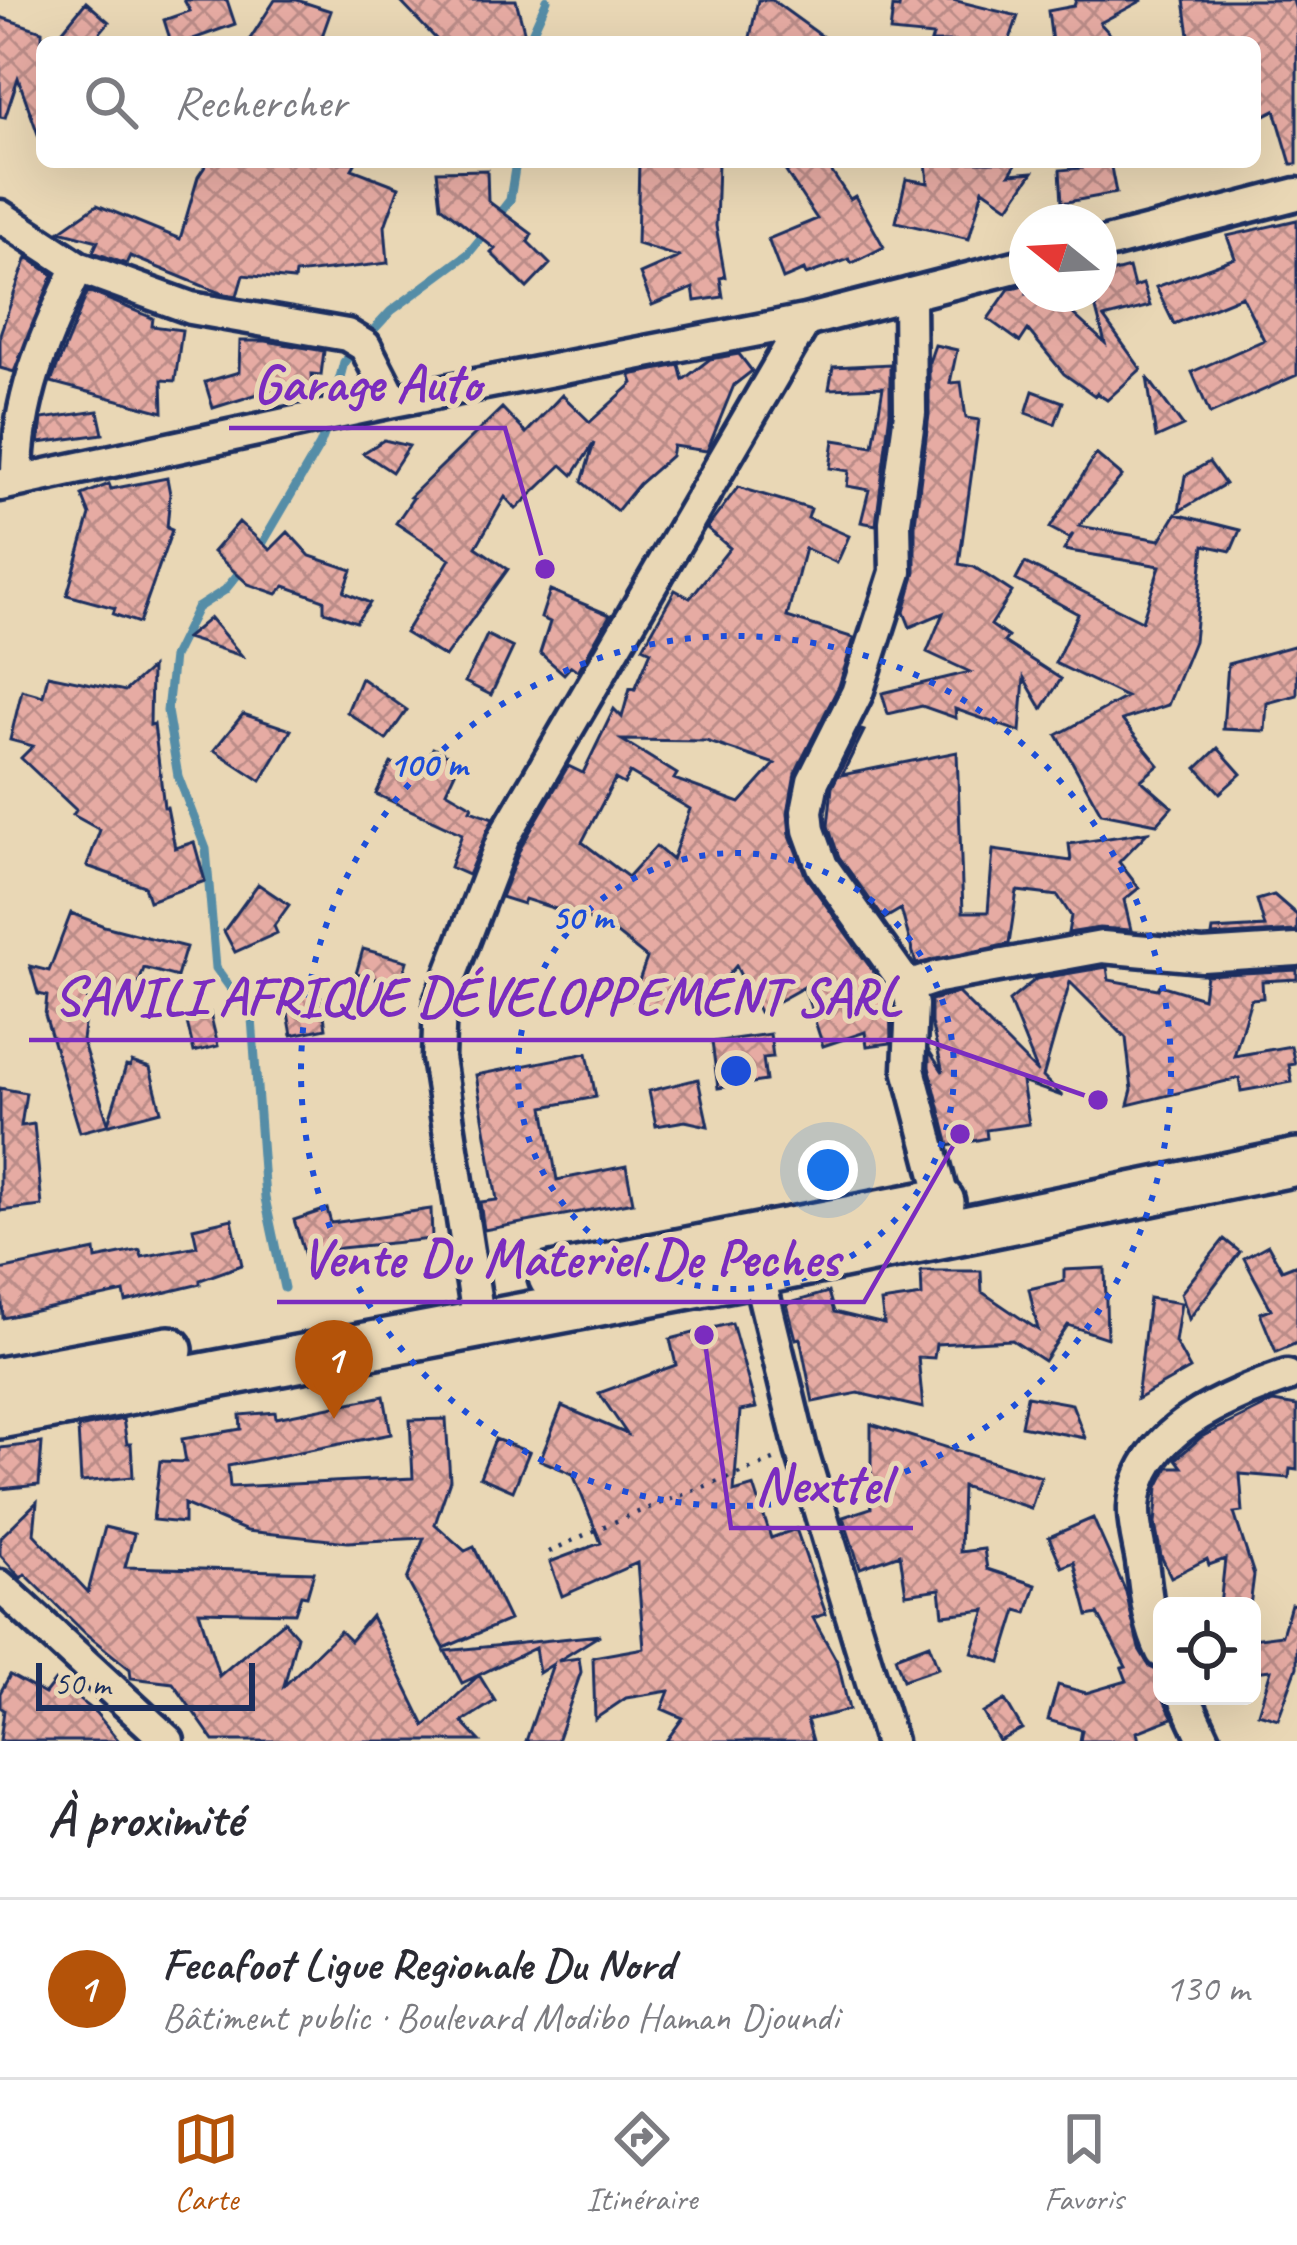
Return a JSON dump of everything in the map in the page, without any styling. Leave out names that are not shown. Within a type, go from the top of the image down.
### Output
[{"type":"main road","points":[[754,1256],[944,1202],[1297,1130]]},
{"type":"main road","points":[[0,1381],[476,1308],[1297,1162]]},
{"type":"main road","points":[[0,1415],[476,1308]]},
{"type":"street","points":[[1117,240],[1297,194]]},
{"type":"street","points":[[0,216],[78,267],[191,308],[347,335],[364,346],[393,400]]},
{"type":"street","points":[[78,267],[24,395],[9,483],[393,400],[805,321],[1009,269]]},
{"type":"street","points":[[909,294],[910,413],[895,522],[896,572],[855,699],[813,782],[807,811],[813,848],[822,866],[908,987],[912,1005],[909,1069],[944,1202]]},
{"type":"street","points":[[476,1308],[439,1058],[440,1002],[503,839],[805,321]]},
{"type":"street","points":[[908,987],[938,977],[1102,947],[1202,956],[1297,950]]},
{"type":"street","points":[[754,1256],[801,1449],[890,1741]]},
{"type":"street","points":[[1153,1634],[1134,1509],[1138,1484],[1154,1453],[1180,1428],[1225,1398],[1287,1376]]},
{"type":"street","points":[[0,1586],[168,1741]]},
{"type":"street","points":[[1188,1705],[1205,1741]]},
{"type":"path","points":[[549,1552],[621,1516],[661,1505],[801,1449]]},
{"type":"building","points":[[184,0],[227,0],[235,24],[202,36],[169,36],[164,20],[190,11]]},
{"type":"building","points":[[275,0],[297,0],[331,11],[322,36],[252,36]]},
{"type":"building","points":[[399,0],[516,0],[525,36],[433,36]]},
{"type":"building","points":[[758,0],[772,0],[822,36],[750,36]]},
{"type":"building","points":[[900,0],[953,0],[1018,16],[1011,36],[933,36],[890,32],[893,7],[899,8]]},
{"type":"building","points":[[1076,0],[1143,0],[1100,23],[1112,36],[1051,36],[1048,11],[1074,6]]},
{"type":"building","points":[[1184,0],[1293,0],[1297,14],[1297,164],[1291,164],[1275,110],[1261,117],[1261,36],[1189,36]]},
{"type":"building","points":[[86,2],[109,22],[97,36],[58,36]]},
{"type":"building","points":[[0,17],[42,31],[42,36],[36,36],[36,129],[18,78],[5,118],[0,117]]},
{"type":"building","points":[[204,168],[353,168],[399,187],[385,226],[388,263],[295,274],[294,280],[243,275],[237,296],[130,256],[126,264],[93,252],[98,241],[60,231],[97,205],[180,239]]},
{"type":"building","points":[[639,168],[718,168],[716,226],[725,277],[720,278],[723,297],[695,301],[693,288],[652,305],[640,274],[679,257],[637,244]]},
{"type":"building","points":[[829,168],[850,199],[855,196],[884,247],[852,263],[849,259],[783,279],[768,239],[817,219],[786,172]]},
{"type":"building","points":[[927,168],[1033,172],[1009,207],[983,189],[969,239],[896,222],[906,179],[928,183]]},
{"type":"building","points":[[1111,168],[1116,193],[1062,203],[1060,170]]},
{"type":"building","points":[[487,170],[488,201],[532,234],[528,242],[550,264],[527,288],[491,253],[495,249],[441,206],[437,171]]},
{"type":"building","points":[[1297,220],[1297,375],[1210,414],[1192,372],[1264,340],[1242,296],[1174,324],[1156,287],[1235,258],[1227,236]]},
{"type":"building","points":[[27,257],[53,275],[14,372],[0,368],[0,334]]},
{"type":"building","points":[[1129,268],[1134,287],[1143,284],[1150,306],[1104,318],[1141,369],[1107,400],[1064,374],[1028,330],[1020,342],[988,319],[1009,289],[1009,312],[1071,312],[1105,343],[1097,312],[1117,312],[1117,271]]},
{"type":"building","points":[[88,291],[153,318],[152,326],[182,330],[175,381],[162,380],[163,412],[51,382]]},
{"type":"building","points":[[240,341],[324,351],[321,375],[312,374],[313,392],[261,400],[261,393],[213,408],[205,382],[239,372]]},
{"type":"building","points":[[935,345],[957,350],[950,383],[961,382],[966,418],[979,420],[959,564],[974,567],[1012,592],[991,625],[1008,637],[1004,642],[1061,679],[1042,709],[1024,678],[1020,732],[955,709],[956,718],[922,706],[888,714],[882,693],[970,672],[927,652],[943,613],[910,627],[904,612],[915,572],[929,362]]},
{"type":"building","points":[[739,354],[752,371],[734,385],[707,451],[673,446],[671,456],[617,511],[582,482],[594,443],[573,475],[562,465],[516,509],[505,497],[476,547],[508,569],[445,657],[405,633],[450,559],[396,523],[410,497],[502,408],[526,433],[562,395],[590,422],[633,383],[630,375],[679,365],[683,380],[710,359]]},
{"type":"building","points":[[890,364],[890,412],[876,525],[861,522],[869,490],[847,486],[849,471],[830,468],[834,440],[873,446],[883,387],[829,389],[833,367]]},
{"type":"building","points":[[1147,377],[1183,426],[1156,438]]},
{"type":"building","points":[[1033,391],[1063,402],[1055,424],[1026,413]]},
{"type":"building","points":[[98,411],[103,434],[39,443],[42,419]]},
{"type":"building","points":[[384,440],[409,446],[392,472],[363,453]]},
{"type":"building","points":[[1096,454],[1122,476],[1079,526],[1160,540],[1176,514],[1240,530],[1231,551],[1204,545],[1194,641],[1168,705],[1122,720],[1159,765],[1141,780],[1172,807],[1157,824],[1101,813],[1057,735],[1126,697],[1055,663],[1078,614],[1016,580],[1025,563],[1142,621],[1160,566],[1064,550],[1073,534],[1069,538],[1050,528]]},
{"type":"building","points":[[1209,462],[1225,484],[1179,511],[1185,476]]},
{"type":"building","points":[[167,478],[167,528],[172,530],[139,623],[113,614],[115,608],[67,595],[90,515],[82,495],[109,484],[111,489]]},
{"type":"building","points":[[738,487],[811,509],[808,518],[849,536],[837,563],[805,548],[787,617],[854,638],[839,686],[795,773],[788,813],[790,836],[806,877],[890,995],[891,1043],[867,1046],[865,1032],[823,1046],[804,987],[759,1012],[736,966],[702,1006],[673,981],[662,1011],[632,1000],[647,958],[606,925],[525,899],[523,904],[501,897],[521,847],[568,766],[583,773],[614,709],[622,717],[630,688],[635,689],[651,651],[643,647],[675,590],[690,598],[730,548],[707,528]],"holes":[[[622,740],[706,741],[775,764],[740,803],[674,779],[677,774]],[[630,773],[690,809],[672,860],[656,846],[628,877],[582,842],[615,779],[624,784]]]},
{"type":"building","points":[[239,522],[270,550],[288,532],[310,556],[352,570],[344,592],[370,603],[356,622],[324,611],[324,600],[285,586],[277,594],[248,584],[213,552]]},
{"type":"building","points":[[550,590],[610,615],[578,671],[571,666],[564,674],[540,653],[550,622],[541,618]]},
{"type":"building","points":[[210,618],[242,656],[186,638]]},
{"type":"building","points":[[487,635],[513,648],[491,695],[465,682]]},
{"type":"building","points":[[1297,645],[1297,695],[1267,703],[1265,731],[1223,729],[1228,664]]},
{"type":"building","points":[[151,668],[150,725],[154,724],[164,807],[175,848],[194,842],[205,881],[149,901],[144,886],[87,866],[100,830],[73,815],[76,810],[21,758],[33,746],[10,740],[22,690],[43,696],[48,675],[125,691]]},
{"type":"building","points":[[361,678],[407,710],[386,740],[347,712]]},
{"type":"building","points":[[243,714],[291,730],[261,781],[214,750]]},
{"type":"building","points":[[861,730],[842,775],[957,752],[963,912],[988,912],[993,850],[1071,861],[1069,844],[1148,832],[1119,862],[1139,888],[1124,900],[1131,930],[1068,933],[1071,916],[1058,896],[1017,891],[1009,944],[916,964],[901,909],[884,919],[839,857],[828,826],[832,787]]},
{"type":"building","points":[[433,748],[460,761],[446,791],[472,806],[470,810],[493,818],[468,875],[450,867],[462,834],[376,794],[391,763],[423,773]]},
{"type":"building","points":[[1218,748],[1241,774],[1220,793],[1197,768]]},
{"type":"building","points":[[258,884],[289,905],[274,926],[277,933],[235,952],[224,931]]},
{"type":"building","points":[[1274,895],[1297,915],[1297,931],[1212,936],[1213,930],[1265,927],[1257,900]]},
{"type":"building","points":[[71,913],[186,947],[177,977],[144,968],[131,1007],[88,995],[82,1040],[108,1123],[126,1066],[132,1062],[150,1068],[161,1111],[80,1132],[45,1015],[47,996],[38,994],[30,966],[49,971]]},
{"type":"building","points":[[363,949],[407,961],[400,985],[356,974]]},
{"type":"building","points":[[1107,967],[1109,980],[1158,989],[1160,985],[1203,998],[1206,975],[1297,970],[1297,979],[1262,981],[1263,998],[1251,999],[1234,1056],[1291,1046],[1292,1082],[1241,1091],[1239,1078],[1128,1105],[1132,1090],[1126,1038],[1070,982],[1043,1077],[1062,1096],[1022,1082],[1029,1124],[986,1130],[987,1138],[949,1146],[929,1067],[929,1051],[943,1072],[931,1023],[931,1000],[958,993],[1038,1073],[1009,1001],[1036,979]]},
{"type":"building","points":[[320,990],[326,1028],[292,1035],[285,996]]},
{"type":"building","points":[[210,1013],[218,1046],[194,1052],[186,1018]]},
{"type":"building","points":[[770,1034],[773,1057],[763,1058],[766,1081],[718,1088],[712,1042]]},
{"type":"building","points":[[587,1053],[596,1097],[544,1107],[557,1180],[626,1166],[633,1202],[484,1230],[480,1202],[497,1200],[476,1075]]},
{"type":"building","points":[[698,1079],[708,1126],[685,1121],[656,1126],[649,1091]]},
{"type":"building","points":[[0,1088],[26,1093],[21,1126],[34,1124],[42,1206],[0,1211]]},
{"type":"building","points":[[327,1209],[331,1223],[431,1209],[432,1239],[341,1248],[306,1259],[294,1220]]},
{"type":"building","points":[[232,1219],[242,1265],[200,1280],[200,1284],[126,1302],[124,1292],[3,1318],[0,1270],[95,1250],[96,1259],[140,1250],[142,1257],[197,1246],[193,1228]]},
{"type":"building","points":[[1224,1239],[1240,1252],[1189,1319],[1181,1293]]},
{"type":"building","points":[[1268,1245],[1282,1270],[1297,1264],[1297,1343],[1276,1352],[1260,1313],[1271,1309],[1244,1258]]},
{"type":"building","points":[[1105,1268],[1107,1338],[1068,1325],[1044,1361],[1012,1340],[936,1344],[934,1358],[918,1357],[923,1408],[858,1393],[813,1402],[800,1338],[796,1339],[787,1304],[828,1292],[834,1312],[884,1324],[881,1302],[922,1296],[921,1271],[981,1271],[982,1292],[1038,1330],[1029,1289],[1064,1281],[1064,1270]]},
{"type":"building","points":[[1149,1298],[1181,1303],[1175,1342],[1190,1369],[1137,1399]]},
{"type":"building","points":[[732,1323],[756,1408],[740,1411],[734,1492],[754,1486],[771,1538],[796,1529],[826,1614],[813,1618],[838,1663],[849,1710],[807,1720],[813,1741],[666,1741],[683,1718],[662,1709],[669,1691],[626,1698],[595,1719],[593,1657],[644,1648],[637,1563],[562,1596],[550,1562],[601,1543],[573,1474],[540,1460],[562,1406],[627,1434],[599,1393],[676,1365],[670,1339]]},
{"type":"building","points":[[384,1396],[391,1434],[228,1466],[230,1487],[413,1478],[410,1420],[446,1419],[450,1480],[435,1524],[465,1551],[474,1547],[509,1620],[444,1648],[407,1580],[424,1538],[348,1542],[247,1531],[184,1504],[184,1523],[153,1520],[160,1461],[186,1462],[182,1439],[241,1429],[240,1415],[275,1412],[276,1418]]},
{"type":"building","points":[[1027,1396],[1072,1404],[1085,1438],[1021,1426]]},
{"type":"building","points":[[1273,1402],[1297,1406],[1297,1470],[1290,1469],[1289,1478],[1240,1474],[1243,1512],[1234,1513],[1254,1575],[1251,1597],[1221,1597],[1225,1559],[1209,1565],[1207,1559],[1171,1577],[1161,1556],[1155,1524],[1158,1487],[1168,1467],[1182,1467],[1176,1459],[1201,1437]]},
{"type":"building","points":[[123,1419],[127,1444],[131,1444],[133,1477],[81,1482],[78,1428]]},
{"type":"building","points":[[871,1424],[1041,1477],[1031,1508],[962,1486],[960,1552],[984,1549],[987,1569],[1036,1585],[1027,1613],[1017,1610],[1001,1662],[972,1653],[986,1610],[943,1615],[940,1589],[906,1594],[900,1554],[860,1568],[843,1517],[871,1508]]},
{"type":"building","points":[[495,1439],[529,1452],[513,1491],[480,1477]]},
{"type":"building","points":[[42,1443],[39,1485],[0,1489],[0,1448]]},
{"type":"building","points":[[37,1502],[34,1534],[88,1592],[105,1527],[134,1534],[125,1567],[314,1572],[307,1596],[301,1595],[295,1613],[199,1611],[219,1676],[284,1621],[297,1636],[284,1686],[340,1631],[350,1641],[371,1616],[425,1726],[479,1675],[495,1701],[462,1722],[480,1741],[214,1741],[173,1683],[131,1678],[130,1669],[0,1555],[0,1538]]},
{"type":"building","points":[[1093,1518],[1126,1592],[1139,1649],[1153,1668],[1153,1705],[1166,1705],[1173,1718],[1137,1732],[1139,1741],[1080,1741],[1082,1730],[1048,1720],[1058,1685],[1086,1693],[1127,1681],[1122,1668],[1126,1667],[1098,1614],[1088,1616],[1074,1562],[1062,1567],[1049,1537]]},
{"type":"building","points":[[1291,1604],[1297,1605],[1297,1667],[1278,1719],[1258,1713],[1271,1670],[1261,1671],[1261,1638],[1282,1635]]},
{"type":"building","points":[[600,1635],[558,1661],[579,1658],[581,1672],[557,1741],[526,1741],[553,1664],[539,1673],[535,1648],[462,1683],[445,1651]]},
{"type":"building","points":[[929,1644],[938,1668],[903,1680],[895,1657]]},
{"type":"building","points":[[10,1675],[45,1694],[55,1681],[96,1713],[119,1741],[0,1741],[4,1710],[0,1693]]},
{"type":"building","points":[[1005,1700],[1022,1729],[999,1741],[983,1713]]},
{"type":"waterway","points":[[531,36],[547,0]]},
{"type":"waterway","points":[[496,218],[510,200],[515,168]]},
{"type":"waterway","points":[[332,408],[344,362],[391,311],[468,254],[486,232]]},
{"type":"waterway","points":[[258,551],[328,424]]},
{"type":"waterway","points":[[243,568],[225,590],[197,608],[173,657],[167,711],[178,776],[206,849],[216,968],[252,1018],[265,1198],[284,1288]]},
{"type":"place","name":"Garage Auto","points":[[545,569]]},
{"type":"place","name":"SANILI AFRIQUE DÉVELOPPEMENT SARL","points":[[1098,1100]]},
{"type":"place","name":"Vente Du Materiel De Peches","points":[[960,1134]]},
{"type":"place","name":"Nexttel","points":[[704,1335]]},
{"type":"place","name":"Fecafoot Ligue Regionale Du Nord","points":[[334,1419]]}]
